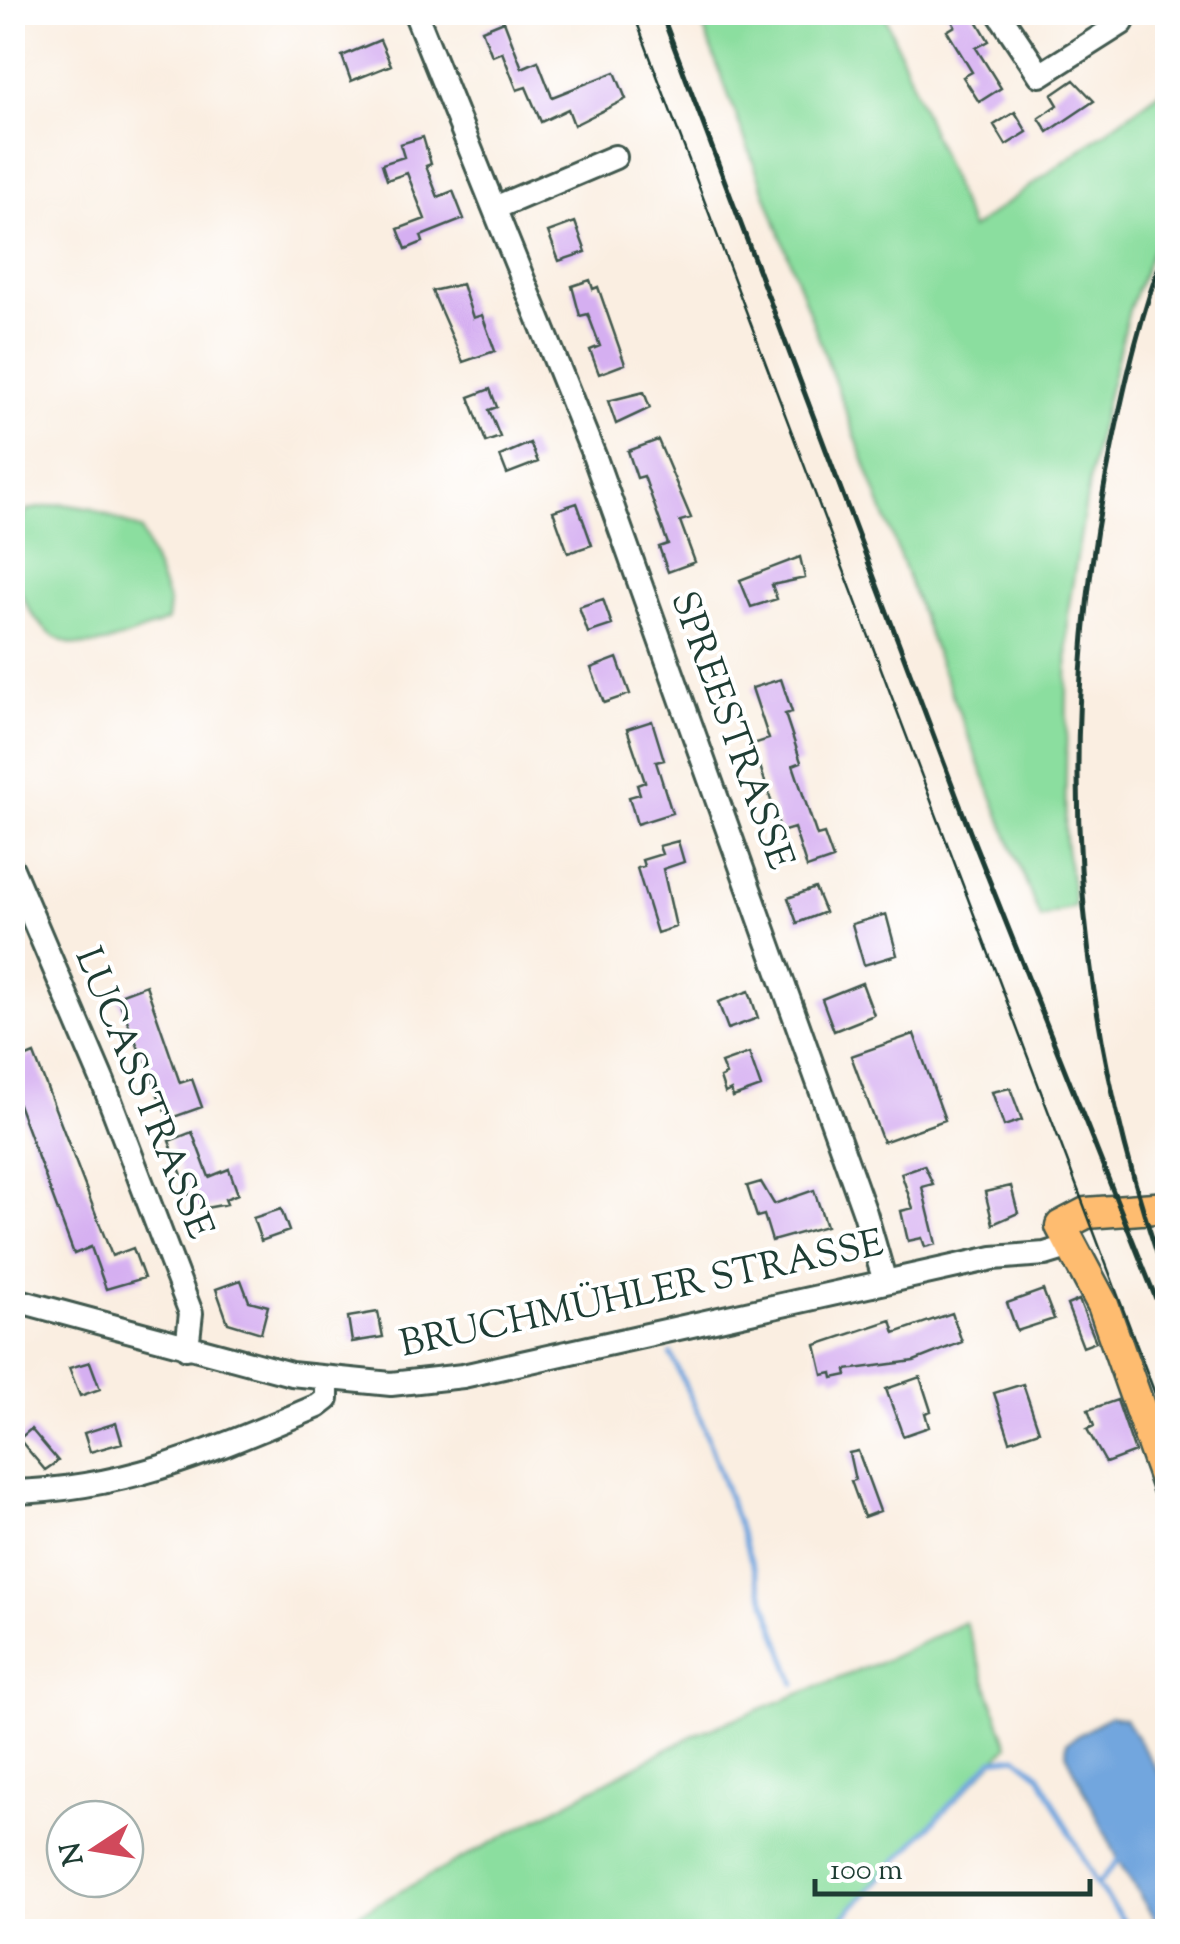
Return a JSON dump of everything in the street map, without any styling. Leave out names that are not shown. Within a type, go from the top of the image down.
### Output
[{"type":"main road","points":[[1066,1236],[1086,1212],[1168,1207]]},
{"type":"main road","points":[[1066,1236],[1168,1218]]},
{"type":"main road","points":[[1066,1236],[1103,1304],[1168,1488]]},
{"type":"street","name":"SPREESTRASSE","points":[[415,12],[601,474],[866,1212],[886,1282]]},
{"type":"street","points":[[998,12],[1040,75],[1122,23],[1127,12]]},
{"type":"street","points":[[496,208],[614,157]]},
{"type":"street","name":"LUCASSTRASSE","points":[[12,868],[96,1066],[191,1313],[187,1348]]},
{"type":"street","name":"BRUCHMÜHLER STRASSE","points":[[12,1299],[187,1348],[328,1380],[390,1384],[464,1376],[993,1258],[1044,1254],[1066,1236]]},
{"type":"street","points":[[12,1492],[85,1488],[171,1467],[318,1406],[327,1399],[328,1380]]},
{"type":"green space","points":[[698,13],[884,13],[971,229],[1160,92],[1167,52],[1167,212],[1129,310],[1095,447],[1068,611],[1065,841],[1075,906],[1040,918],[936,654]]},
{"type":"green space","points":[[63,504],[93,509],[141,530],[169,603],[167,621],[118,640],[92,645],[68,643],[43,627],[18,585],[15,539],[27,510]]},
{"type":"green space","points":[[965,1622],[1008,1746],[830,1931],[326,1931],[696,1734],[886,1660]]},
{"type":"water","points":[[1110,1716],[1125,1719],[1167,1786],[1167,1931],[1162,1931],[1122,1867],[1066,1753],[1067,1742]]},
{"type":"building","points":[[946,12],[972,12],[989,41],[976,48],[1001,88],[979,102],[963,77],[972,72],[947,31],[955,26]]},
{"type":"building","points":[[504,21],[522,68],[538,61],[552,97],[615,72],[626,99],[574,125],[568,109],[541,122],[526,87],[517,90],[502,52],[492,56],[482,30]]},
{"type":"building","points":[[380,40],[391,65],[351,81],[342,56]]},
{"type":"building","points":[[1074,80],[1094,101],[1048,132],[1039,118],[1058,105],[1052,95]]},
{"type":"building","points":[[1015,112],[1027,132],[1006,145],[994,125]]},
{"type":"building","points":[[423,137],[431,164],[426,166],[438,197],[453,191],[464,219],[421,236],[423,242],[406,249],[398,229],[425,219],[407,173],[387,180],[382,164],[404,157],[400,144]]},
{"type":"building","points":[[575,222],[586,252],[559,261],[548,232]]},
{"type":"building","points":[[590,280],[593,289],[598,287],[625,364],[599,374],[590,350],[600,346],[588,314],[580,316],[572,286]]},
{"type":"building","points":[[462,284],[473,318],[482,315],[495,351],[463,362],[432,291]]},
{"type":"building","points":[[490,389],[497,407],[489,410],[500,437],[486,442],[469,397]]},
{"type":"building","points":[[644,392],[650,408],[616,424],[608,401]]},
{"type":"building","points":[[658,440],[691,518],[680,521],[695,562],[668,572],[659,547],[668,544],[644,476],[637,478],[628,451]]},
{"type":"building","points":[[530,443],[538,462],[507,474],[500,456]]},
{"type":"building","points":[[577,503],[592,545],[568,553],[553,511]]},
{"type":"building","points":[[800,557],[805,578],[772,585],[777,599],[751,607],[740,580]]},
{"type":"building","points":[[603,599],[612,625],[588,633],[579,607]]},
{"type":"building","points":[[617,658],[630,694],[604,703],[591,668]]},
{"type":"building","points":[[781,679],[792,712],[785,714],[801,762],[793,765],[817,836],[824,834],[833,859],[807,868],[794,828],[781,832],[753,744],[769,739],[752,688]]},
{"type":"building","points":[[652,721],[664,760],[656,762],[672,813],[637,824],[629,797],[640,794],[637,785],[645,782],[627,729]]},
{"type":"building","points":[[678,841],[684,862],[663,869],[676,927],[657,933],[637,868],[644,866],[642,860],[662,854],[659,846]]},
{"type":"building","points":[[815,888],[825,912],[797,923],[788,898]]},
{"type":"building","points":[[886,914],[897,955],[864,965],[852,924]]},
{"type":"building","points":[[862,983],[874,1015],[834,1031],[822,999]]},
{"type":"building","points":[[146,985],[180,1083],[192,1079],[202,1107],[174,1117],[171,1110],[165,1112],[117,996]]},
{"type":"building","points":[[749,991],[758,1018],[728,1029],[718,1002]]},
{"type":"building","points":[[914,1034],[945,1120],[883,1142],[851,1056]]},
{"type":"building","points":[[749,1053],[761,1087],[733,1097],[731,1090],[725,1093],[720,1078],[726,1075],[721,1063]]},
{"type":"building","points":[[34,1054],[112,1256],[133,1248],[144,1278],[106,1289],[91,1247],[74,1254],[12,1088],[12,1063]]},
{"type":"building","points":[[1010,1088],[1022,1120],[1004,1126],[992,1092]]},
{"type":"building","points":[[192,1132],[209,1177],[229,1169],[238,1194],[225,1199],[227,1204],[195,1210],[169,1141]]},
{"type":"building","points":[[924,1165],[933,1184],[922,1187],[936,1244],[925,1247],[922,1238],[908,1241],[901,1211],[913,1208],[901,1173]]},
{"type":"building","points":[[761,1182],[774,1204],[814,1190],[826,1226],[772,1241],[764,1215],[757,1217],[747,1186]]},
{"type":"building","points":[[1011,1186],[1018,1213],[993,1224],[985,1192]]},
{"type":"building","points":[[281,1209],[289,1231],[261,1241],[253,1218]]},
{"type":"building","points":[[241,1280],[249,1301],[268,1306],[261,1333],[228,1323],[216,1289]]},
{"type":"building","points":[[1043,1290],[1054,1319],[1017,1331],[1007,1303]]},
{"type":"building","points":[[1079,1300],[1096,1342],[1083,1347],[1067,1305]]},
{"type":"building","points":[[378,1312],[383,1337],[352,1342],[348,1317]]},
{"type":"building","points":[[952,1313],[962,1342],[914,1361],[846,1370],[847,1375],[833,1378],[832,1373],[823,1375],[816,1345],[891,1320],[895,1333]]},
{"type":"building","points":[[90,1362],[100,1389],[80,1396],[69,1368]]},
{"type":"building","points":[[920,1377],[931,1411],[925,1413],[929,1427],[903,1436],[886,1389]]},
{"type":"building","points":[[1023,1384],[1039,1431],[1010,1441],[994,1393]]},
{"type":"building","points":[[1117,1400],[1135,1452],[1106,1463],[1087,1429],[1094,1426],[1088,1410]]},
{"type":"building","points":[[116,1423],[122,1443],[90,1452],[84,1433]]},
{"type":"building","points":[[31,1429],[58,1461],[45,1470],[19,1439]]},
{"type":"building","points":[[858,1451],[880,1511],[864,1517],[851,1481],[855,1480],[849,1453]]},
{"type":"waterway","points":[[671,1354],[701,1420],[795,1684]]},
{"type":"waterway","points":[[830,1932],[992,1760],[1017,1757],[1040,1775],[1097,1885],[1132,1932]]},
{"type":"waterway","points":[[1097,1885],[1119,1859]]},
{"type":"tram line","points":[[633,12],[1168,1428]]},
{"type":"railway","points":[[661,12],[970,832],[1168,1329]]},
{"type":"railway","points":[[1168,242],[1129,369],[1093,553],[1082,659],[1078,765],[1081,870],[1092,974],[1110,1079],[1135,1182],[1168,1285]]}]
